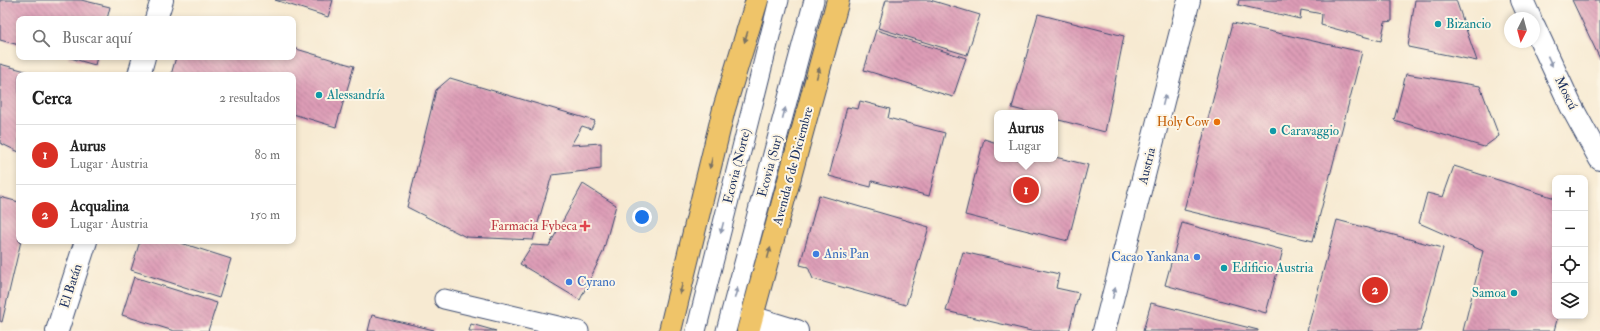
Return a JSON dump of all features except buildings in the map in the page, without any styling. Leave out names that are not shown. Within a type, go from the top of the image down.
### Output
[{"type":"main road","points":[[670,331],[724,109],[757,0]]},
{"type":"main road","name":"Avenida 6 de Diciembre","points":[[750,324],[838,0]]},
{"type":"street","points":[[157,16],[162,0]]},
{"type":"street","name":"Austria","points":[[1104,331],[1189,0]]},
{"type":"street","points":[[1522,0],[1527,12]]},
{"type":"street","name":"Moscú","points":[[1540,39],[1571,106],[1600,159]]},
{"type":"street","points":[[139,72],[143,60]]},
{"type":"street","name":"El Batán","points":[[57,331],[85,244]]},
{"type":"street","points":[[750,324],[797,331]]},
{"type":"lane","name":"Ecovia (Norte)","points":[[696,331],[779,0]]},
{"type":"lane","name":"Ecovia (Sur)","points":[[726,331],[814,0]]},
{"type":"lane","points":[[444,299],[579,331]]},
{"type":"place","name":"Bizancio","points":[[1438,24]]},
{"type":"place","name":"Alessandría","points":[[319,95]]},
{"type":"place","name":"Holy Cow","points":[[1217,122]]},
{"type":"place","name":"Caravaggio","points":[[1273,131]]},
{"type":"place","name":"Aurus","points":[[1026,190]]},
{"type":"place","name":"Farmacia Fybeca","points":[[585,226]]},
{"type":"place","name":"Anis Pan","points":[[816,254]]},
{"type":"place","name":"Cacao Yankana","points":[[1197,257]]},
{"type":"place","name":"Edificio Austria","points":[[1224,268]]},
{"type":"place","name":"Cyrano","points":[[569,282]]},
{"type":"place","name":"Acqualina","points":[[1375,290]]},
{"type":"place","name":"Samoa","points":[[1514,293]]}]
